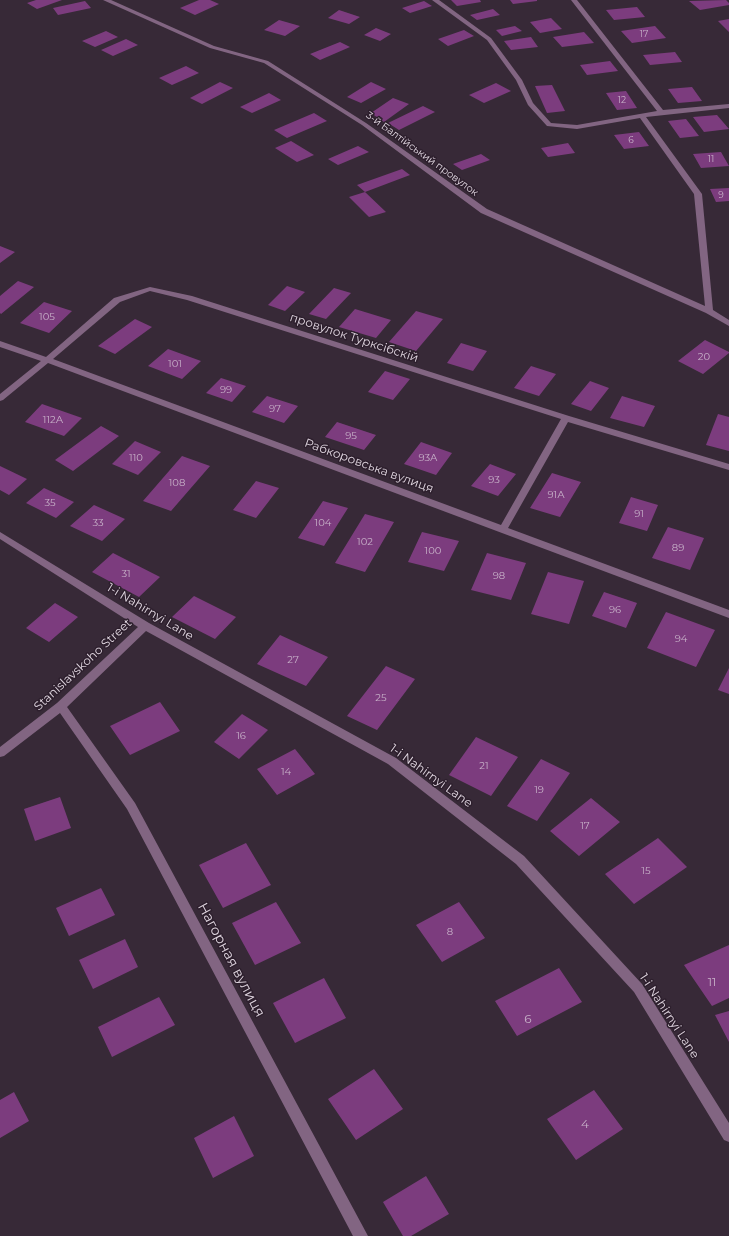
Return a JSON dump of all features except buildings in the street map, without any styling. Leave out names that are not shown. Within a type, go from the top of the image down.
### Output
[{"type":"street","name":"3-й Балтійський провулок","points":[[106,0],[212,46],[266,62],[364,124],[484,211],[709,311],[729,324]]},
{"type":"street","points":[[435,0],[489,38],[519,80],[530,104],[549,125],[577,127],[662,112],[729,106]]},
{"type":"street","points":[[574,0],[662,112]]},
{"type":"street","points":[[641,116],[698,194],[709,311]]},
{"type":"street","name":"провулок Турксібскій","points":[[0,398],[117,300],[150,289],[189,298],[566,418],[729,467]]},
{"type":"street","name":"Рабкоровська вулиця","points":[[0,344],[47,360],[729,614]]},
{"type":"street","points":[[503,529],[566,418]]},
{"type":"street","name":"1-i Nahirnyi Lane","points":[[0,535],[146,626],[392,762],[520,860],[638,988],[729,1135]]},
{"type":"street","name":"Stanislavskoho Street","points":[[0,753],[61,706],[146,626]]},
{"type":"street","name":"Нагорная вулиця","points":[[61,706],[131,806],[362,1236]]}]
